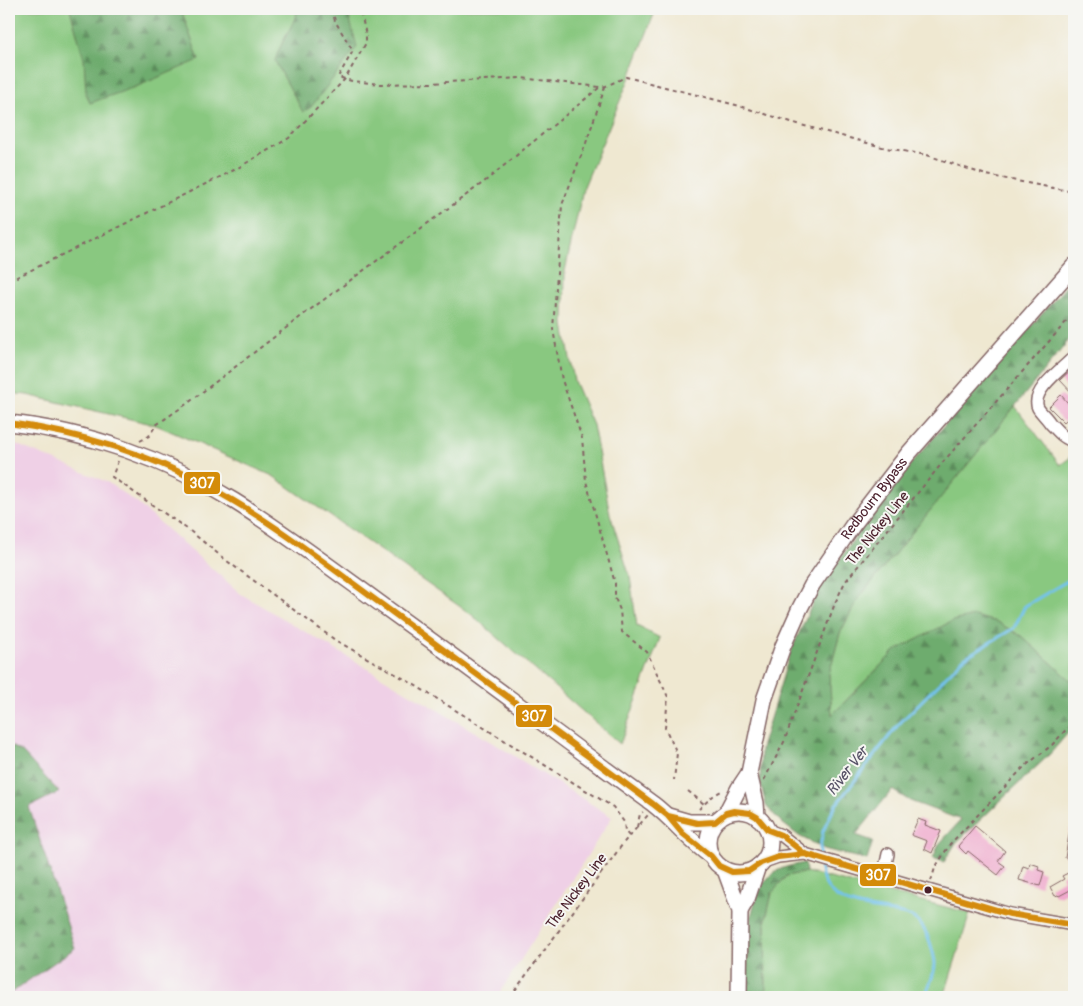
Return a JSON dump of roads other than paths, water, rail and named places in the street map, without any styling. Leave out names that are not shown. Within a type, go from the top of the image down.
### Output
[{"type":"main road","name":"Redbourn Bypass","points":[[721,818],[748,773],[770,681],[800,608],[817,578],[853,524],[908,454],[1074,266]]},
{"type":"main road","points":[[9,423],[60,430],[123,448],[197,480],[232,500],[272,525],[668,816],[698,847],[711,856],[719,866],[739,873],[749,871],[760,865]]},
{"type":"main road","name":"Redbourn Bypass","points":[[748,773],[756,803],[757,817]]},
{"type":"main road","points":[[668,816],[689,822],[721,818],[742,811],[757,817],[768,830],[770,844],[768,853],[760,865],[747,899],[740,911]]},
{"type":"main road","points":[[711,856],[708,840],[711,828],[721,818]]},
{"type":"main road","points":[[726,870],[740,911],[739,997]]},
{"type":"street","points":[[1074,357],[1040,390],[1037,403],[1038,409],[1060,434],[1074,441]]},
{"type":"street","points":[[768,830],[781,835],[811,855],[832,862],[1010,914],[1074,925]]},
{"type":"street","points":[[883,877],[888,854]]},
{"type":"street","points":[[760,865],[778,857],[811,855]]},
{"type":"waterway","name":"River Ver","points":[[820,855],[823,831],[835,806],[898,725],[964,658],[1014,628],[1025,606],[1074,577]]},
{"type":"waterway","name":"River Ver","points":[[820,861],[822,877],[828,888],[836,896],[857,906],[910,916],[922,927],[931,944],[935,964],[933,976],[925,997]]}]
